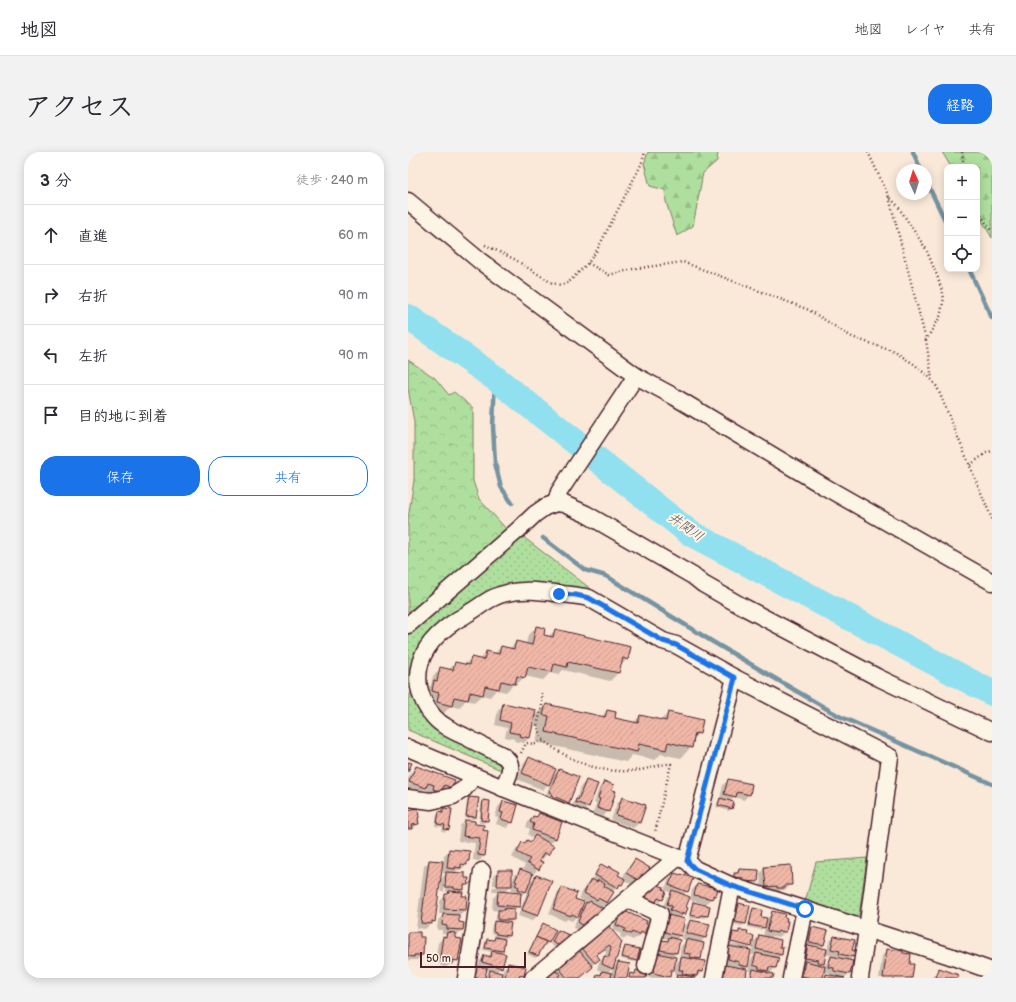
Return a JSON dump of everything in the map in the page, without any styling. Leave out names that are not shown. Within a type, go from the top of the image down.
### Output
[{"type":"street","points":[[408,201],[480,261],[635,378],[675,397],[820,484],[992,582]]},
{"type":"street","points":[[408,625],[535,514],[557,497],[635,378]]},
{"type":"street","points":[[557,497],[564,504],[598,520],[738,604],[877,677],[992,732]]},
{"type":"street","points":[[503,788],[511,768],[506,758],[446,727],[434,717],[423,700],[418,682],[418,673],[425,650],[441,632],[454,622],[481,604],[497,596],[529,590],[576,595],[589,598],[663,641],[676,645],[735,678],[890,757],[860,978]]},
{"type":"street","points":[[533,978],[628,899],[682,860],[735,678]]},
{"type":"street","points":[[408,748],[682,860],[695,869],[732,886],[950,956],[992,971]]},
{"type":"street","points":[[408,798],[431,801],[453,796],[464,789],[473,775]]},
{"type":"street","points":[[466,978],[482,871]]},
{"type":"street","points":[[714,978],[732,886]]},
{"type":"street","points":[[628,899],[660,914],[646,966]]},
{"type":"street","points":[[791,978],[805,909]]},
{"type":"path","points":[[481,242],[514,259],[552,283],[561,285],[568,283],[588,263],[597,250],[641,165],[645,152]]},
{"type":"path","points":[[868,152],[889,197],[926,340],[932,380]]},
{"type":"path","points":[[962,152],[964,164]]},
{"type":"path","points":[[889,197],[897,205],[926,249],[938,278],[944,298],[940,317],[926,340]]},
{"type":"path","points":[[980,214],[992,232]]},
{"type":"path","points":[[588,263],[609,275],[683,262],[809,310],[852,337],[895,352],[914,364],[938,387],[992,519]]},
{"type":"path","points":[[970,465],[986,453],[992,451]]},
{"type":"path","points":[[542,693],[542,707],[537,726],[540,733],[544,741],[570,758],[599,768],[626,771],[671,764],[653,839]]},
{"type":"path","points":[[510,764],[517,761],[526,743],[536,744],[544,741]]},
{"type":"green space","points":[[648,152],[718,152],[717,161],[703,173],[693,226],[677,236],[666,202],[665,190],[650,186],[644,164]]},
{"type":"green space","points":[[942,152],[992,152],[992,238],[980,217],[980,164],[949,164]]},
{"type":"green space","points":[[408,360],[435,378],[449,395],[454,392],[473,408],[473,481],[479,499],[509,532],[408,612],[408,519],[414,480],[414,422],[408,388]]},
{"type":"green space","points":[[522,536],[591,589],[518,584],[485,594],[432,629],[414,655],[411,668],[411,688],[436,729],[501,764],[501,770],[408,730],[408,699],[412,690],[408,688],[408,634]]},
{"type":"green space","points":[[867,858],[859,916],[854,918],[805,902],[816,862]]},
{"type":"building","points":[[536,626],[545,628],[544,635],[553,637],[555,629],[631,647],[628,660],[623,658],[619,673],[568,662],[567,667],[554,664],[552,672],[528,667],[525,678],[517,676],[515,684],[501,681],[499,689],[485,686],[483,695],[470,692],[468,700],[454,697],[452,706],[437,702],[439,693],[432,691],[434,680],[437,681],[440,667],[453,670],[455,662],[469,665],[471,657],[484,660],[486,651],[499,654],[501,646],[514,649],[516,641],[532,645]]},
{"type":"building","points":[[503,703],[536,710],[530,738],[509,732],[511,723],[500,720]]},
{"type":"building","points":[[546,704],[605,717],[607,710],[616,712],[615,718],[638,723],[640,715],[666,721],[668,712],[703,720],[700,734],[695,733],[692,748],[668,742],[666,750],[639,744],[637,752],[546,732],[549,716],[543,715]]},
{"type":"building","points":[[529,757],[556,769],[549,785],[522,773]]},
{"type":"building","points":[[408,762],[412,763],[408,772]]},
{"type":"building","points":[[416,766],[455,780],[452,788],[444,785],[441,792],[433,789],[434,785],[428,783],[426,788],[409,782]]},
{"type":"building","points":[[559,769],[579,777],[569,803],[551,795],[552,793],[549,792]]},
{"type":"building","points":[[728,779],[752,784],[750,795],[737,792],[736,797],[724,794]]},
{"type":"building","points":[[586,780],[598,784],[589,807],[575,802],[576,799],[578,800]]},
{"type":"building","points":[[604,781],[614,785],[612,790],[616,791],[609,812],[597,808],[600,799],[598,798]]},
{"type":"building","points":[[469,797],[479,798],[476,817],[466,816]]},
{"type":"building","points":[[622,797],[646,805],[640,823],[616,815]]},
{"type":"building","points":[[720,798],[734,802],[732,809],[718,805]]},
{"type":"building","points":[[483,800],[490,801],[488,821],[481,820]]},
{"type":"building","points":[[503,801],[518,805],[513,823],[501,819],[503,813],[500,812]]},
{"type":"building","points":[[418,808],[419,824],[411,825],[412,829],[408,829],[408,810]]},
{"type":"building","points":[[443,808],[452,809],[449,830],[444,829],[445,825],[437,824],[439,811],[443,812]]},
{"type":"building","points":[[539,813],[562,822],[556,839],[532,830],[534,824],[530,822],[533,816],[537,817]]},
{"type":"building","points":[[465,820],[475,821],[475,824],[484,825],[483,830],[488,831],[485,856],[478,855],[480,838],[463,836]]},
{"type":"building","points":[[535,835],[554,846],[548,855],[544,852],[539,861],[543,862],[539,870],[527,863],[530,859],[517,852],[522,842],[525,843],[527,840],[531,842]]},
{"type":"building","points":[[449,849],[470,851],[467,865],[461,864],[461,868],[455,867],[455,869],[447,868]]},
{"type":"building","points":[[635,859],[650,868],[645,876],[642,874],[638,880],[626,873]]},
{"type":"building","points":[[429,860],[443,861],[435,922],[432,921],[432,924],[421,923]]},
{"type":"building","points":[[601,864],[608,868],[609,866],[620,872],[618,875],[625,879],[622,885],[620,884],[618,888],[595,875]]},
{"type":"building","points":[[791,865],[792,885],[785,885],[785,888],[777,888],[777,886],[766,887],[764,867]]},
{"type":"building","points":[[520,869],[533,874],[526,892],[518,889],[519,887],[515,885]]},
{"type":"building","points":[[739,869],[759,870],[758,882],[743,881],[743,878],[734,877],[734,873],[738,873]]},
{"type":"building","points":[[498,870],[512,870],[512,886],[497,886]]},
{"type":"building","points":[[446,872],[465,873],[465,878],[469,878],[468,885],[464,885],[464,890],[454,889],[454,887],[445,887]]},
{"type":"building","points":[[674,873],[693,878],[688,892],[669,885]]},
{"type":"building","points":[[536,875],[552,881],[538,916],[522,910]]},
{"type":"building","points":[[591,879],[597,882],[598,880],[614,892],[607,903],[598,898],[597,900],[584,893]]},
{"type":"building","points":[[654,884],[664,887],[663,889],[666,891],[663,900],[658,898],[656,902],[646,898],[650,887]]},
{"type":"building","points":[[697,884],[718,888],[716,896],[713,895],[713,899],[694,895]]},
{"type":"building","points":[[562,887],[577,893],[575,899],[584,902],[578,917],[553,909]]},
{"type":"building","points":[[672,890],[690,897],[685,915],[670,910],[672,906],[667,904]]},
{"type":"building","points":[[449,891],[463,892],[462,896],[467,896],[466,910],[444,909],[445,894],[448,894]]},
{"type":"building","points":[[498,891],[521,893],[520,907],[497,905]]},
{"type":"building","points":[[590,901],[604,909],[584,926],[578,922],[586,902],[588,903]]},
{"type":"building","points":[[693,902],[710,906],[708,916],[701,915],[700,917],[690,915]]},
{"type":"building","points":[[739,903],[750,906],[746,924],[735,922]]},
{"type":"building","points":[[505,908],[514,909],[514,920],[498,920],[498,910],[505,910]]},
{"type":"building","points":[[753,908],[762,910],[761,917],[767,918],[765,928],[749,925]]},
{"type":"building","points":[[622,910],[647,921],[646,924],[648,925],[644,934],[641,932],[639,935],[632,932],[631,934],[624,931],[626,929],[616,925]]},
{"type":"building","points":[[772,911],[785,914],[784,917],[787,918],[786,921],[788,921],[786,932],[778,931],[777,933],[767,931]]},
{"type":"building","points":[[443,914],[459,915],[459,922],[464,923],[463,930],[447,929],[447,926],[442,925]]},
{"type":"building","points":[[668,915],[685,919],[681,936],[664,932]]},
{"type":"building","points":[[690,920],[710,924],[706,938],[686,933]]},
{"type":"building","points":[[494,921],[511,923],[509,936],[496,934],[496,932],[493,931]]},
{"type":"building","points":[[543,923],[556,930],[549,943],[536,937]]},
{"type":"building","points":[[607,924],[622,942],[613,969],[602,964],[604,956],[609,957],[611,947],[609,945],[596,954],[600,959],[595,963],[581,947]]},
{"type":"building","points":[[812,927],[828,931],[824,945],[809,942]]},
{"type":"building","points":[[558,930],[571,936],[560,946],[552,942]]},
{"type":"building","points":[[739,930],[748,931],[747,934],[754,936],[752,947],[731,942],[733,932],[739,933]]},
{"type":"building","points":[[408,932],[420,932],[420,937],[424,937],[423,955],[414,955],[414,957],[408,956]]},
{"type":"building","points":[[447,932],[455,933],[455,938],[462,939],[458,961],[453,960],[453,963],[445,961],[445,958],[440,957],[443,936],[446,937]]},
{"type":"building","points":[[759,935],[781,940],[780,947],[783,947],[782,955],[756,949]]},
{"type":"building","points":[[834,936],[855,940],[852,950],[856,951],[855,957],[839,954],[840,951],[831,949]]},
{"type":"building","points":[[495,937],[505,939],[503,951],[485,948],[487,939],[494,940]]},
{"type":"building","points":[[536,937],[546,942],[538,956],[529,952]]},
{"type":"building","points":[[669,937],[680,940],[677,953],[660,950],[662,940],[668,941]]},
{"type":"building","points":[[686,939],[704,943],[701,959],[690,957],[691,954],[683,953]]},
{"type":"building","points":[[808,945],[827,949],[824,964],[817,962],[818,960],[805,958]]},
{"type":"building","points":[[625,946],[640,949],[637,961],[622,957]]},
{"type":"building","points":[[728,946],[751,950],[748,967],[739,965],[739,962],[728,959]]},
{"type":"building","points":[[578,949],[593,967],[580,978],[567,978],[559,968],[562,965],[560,963]]},
{"type":"building","points":[[887,949],[903,951],[903,953],[911,954],[910,964],[914,964],[912,978],[883,978]]},
{"type":"building","points":[[492,951],[506,954],[502,968],[482,962],[484,955],[491,957]]},
{"type":"building","points":[[657,953],[676,957],[674,970],[671,970],[670,977],[653,973]]},
{"type":"building","points":[[756,953],[779,958],[776,968],[769,967],[768,971],[759,969],[759,967],[753,965]]},
{"type":"building","points":[[831,956],[853,961],[850,974],[834,971],[834,968],[828,967]]},
{"type":"building","points":[[681,957],[705,961],[703,972],[698,971],[697,976],[682,974],[683,970],[679,970]]},
{"type":"building","points":[[805,961],[825,966],[823,978],[802,976]]},
{"type":"building","points":[[618,962],[630,964],[627,978],[614,978]]},
{"type":"building","points":[[508,963],[526,967],[524,976],[520,975],[519,978],[505,978]]},
{"type":"building","points":[[725,965],[747,969],[746,978],[723,978]]},
{"type":"building","points":[[476,966],[487,968],[485,978],[474,978]]},
{"type":"building","points":[[939,968],[959,975],[958,978],[936,978]]},
{"type":"building","points":[[753,969],[774,974],[773,978],[751,978]]},
{"type":"building","points":[[490,970],[502,973],[501,978],[488,978]]},
{"type":"building","points":[[550,970],[560,973],[558,978],[541,978]]},
{"type":"building","points":[[636,970],[647,973],[646,978],[629,978],[630,973],[635,974]]},
{"type":"building","points":[[602,971],[612,973],[611,978],[596,978],[597,974],[601,975]]},
{"type":"building","points":[[677,974],[695,977],[695,978],[676,978]]},
{"type":"building","points":[[826,974],[845,978],[825,978]]},
{"type":"waterway","points":[[913,152],[918,164]]},
{"type":"waterway","points":[[932,193],[944,218]]},
{"type":"waterway","points":[[970,272],[992,318]]},
{"type":"waterway","name":"井関川","points":[[408,317],[495,378],[690,533],[992,693]]},
{"type":"waterway","points":[[495,378],[493,426],[495,463],[501,487],[512,503]]},
{"type":"waterway","points":[[543,538],[585,570],[606,576],[713,642],[839,716],[992,784]]},
{"type":"route","points":[[559,594],[576,595],[589,598],[663,641],[676,645],[735,678],[687,861],[695,869],[732,886],[805,909]]}]
